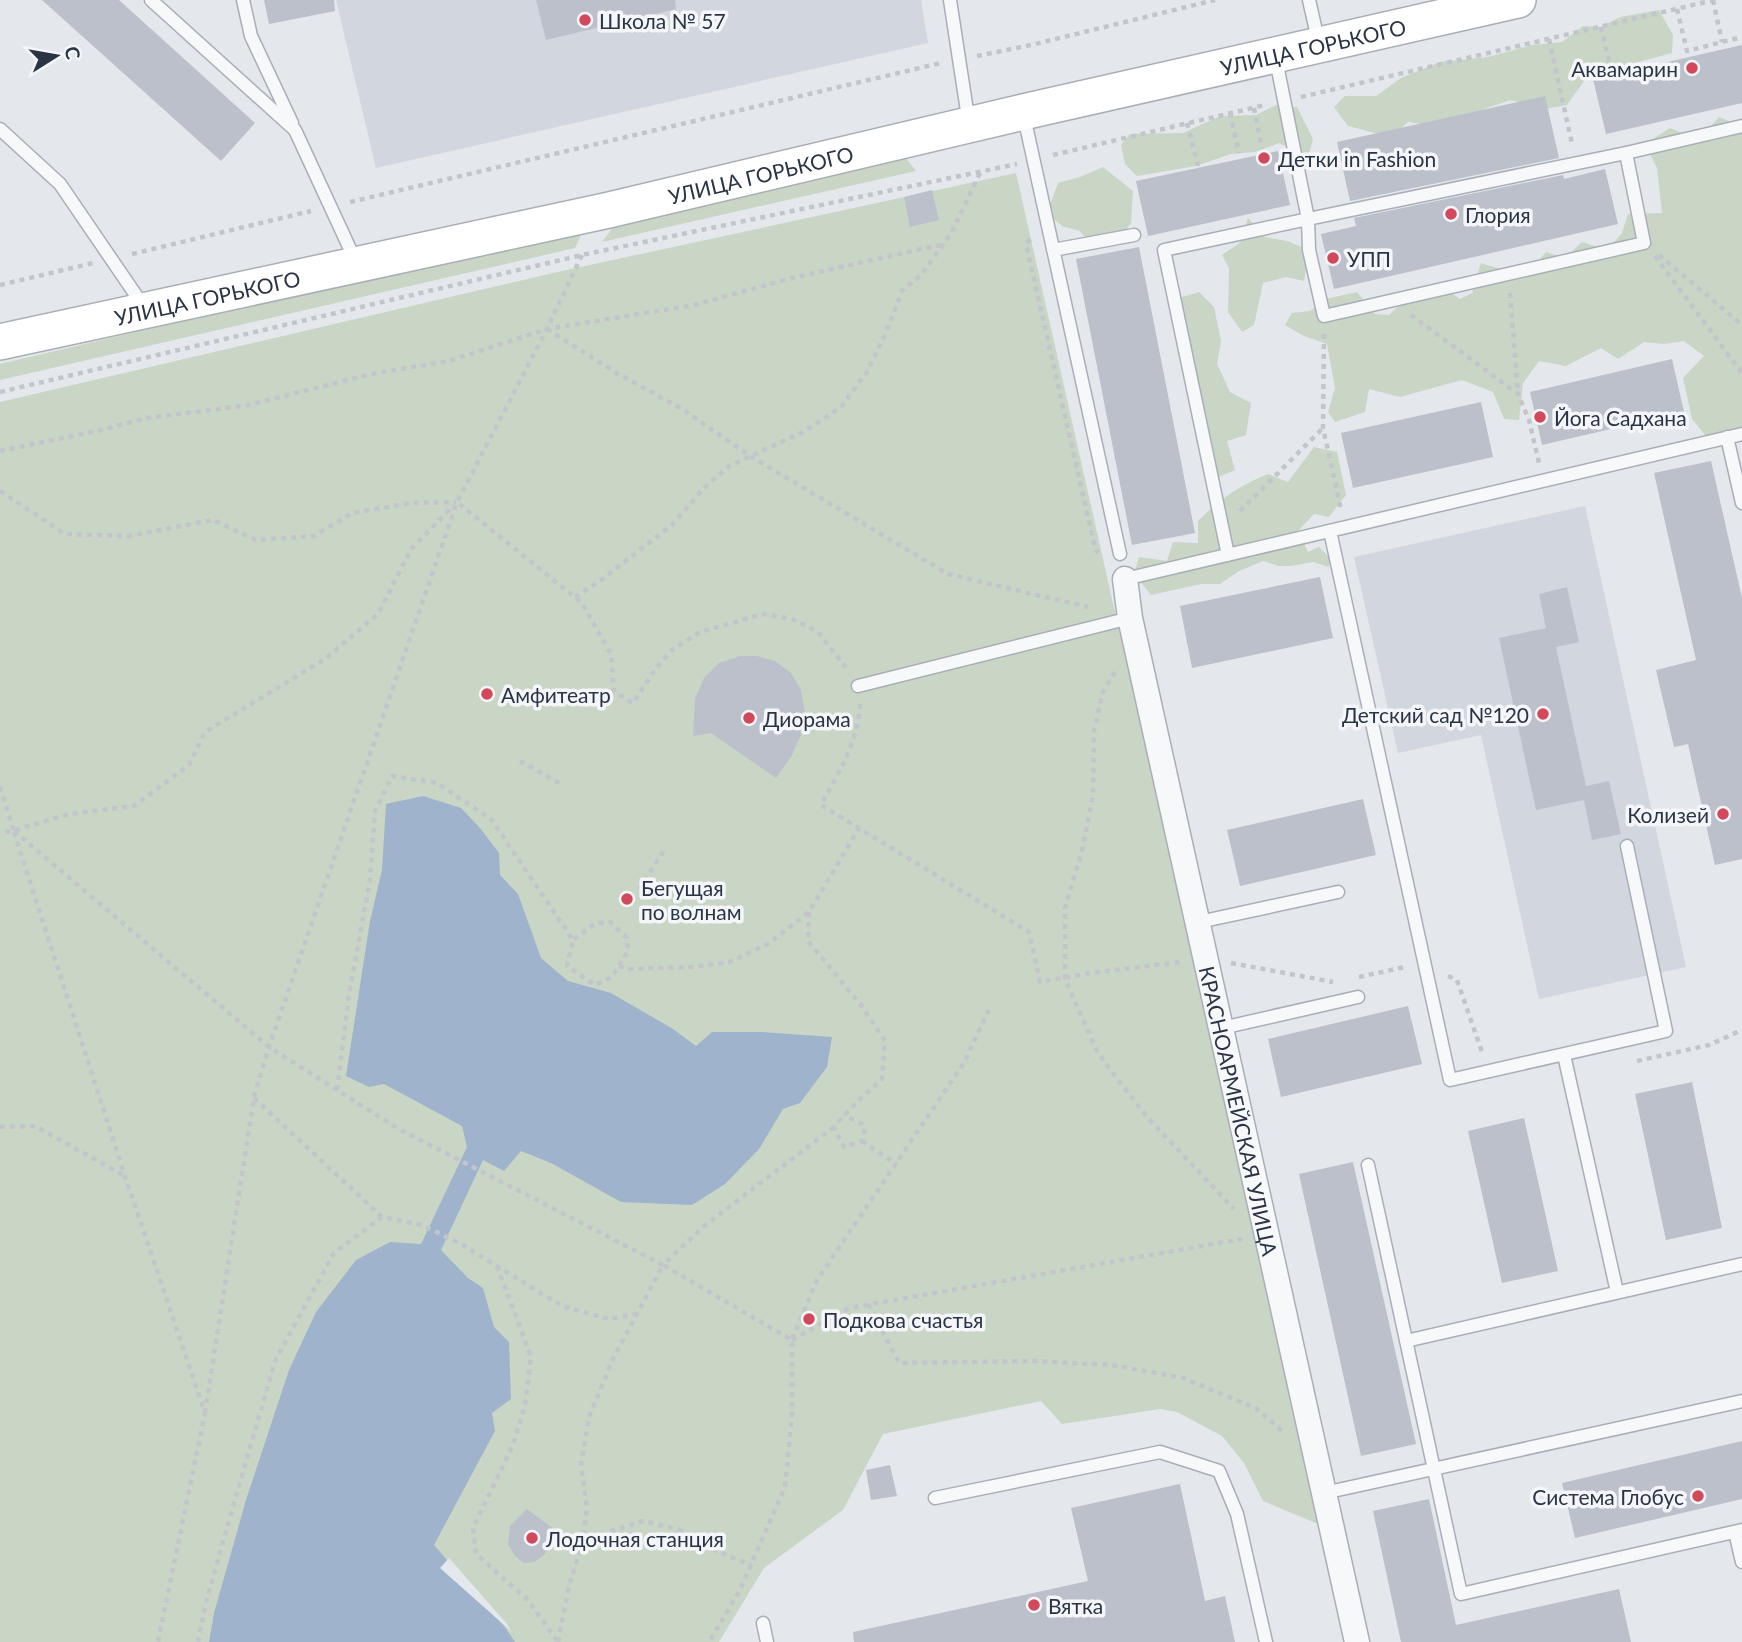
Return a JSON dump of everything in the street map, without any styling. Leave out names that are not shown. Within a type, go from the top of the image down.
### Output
[{"type":"street","name":"УЛИЦА ГОРЬКОГО","points":[[0,342],[609,210],[1023,112],[1518,0]]},
{"type":"street","name":"КРАСНОАРМЕЙСКАЯ УЛИЦА","points":[[1125,579],[1130,618],[1357,1642]]},
{"type":"lane","points":[[150,0],[295,130]]},
{"type":"lane","points":[[243,0],[251,36],[357,264]]},
{"type":"lane","points":[[950,0],[970,125]]},
{"type":"lane","points":[[1309,0],[1320,45]]},
{"type":"lane","points":[[1275,55],[1308,219],[1309,250],[1324,316],[1644,243],[1626,153]]},
{"type":"lane","points":[[1023,112],[1120,554]]},
{"type":"lane","points":[[1228,555],[1164,250],[1626,153],[1742,125]]},
{"type":"lane","points":[[0,129],[60,184],[146,310]]},
{"type":"lane","points":[[1053,250],[1134,235]]},
{"type":"lane","points":[[1125,579],[1742,434]]},
{"type":"lane","points":[[1727,437],[1742,503]]},
{"type":"lane","points":[[1330,531],[1450,1080],[1666,1031],[1627,846]]},
{"type":"lane","points":[[858,685],[1130,618]]},
{"type":"lane","points":[[1199,922],[1338,891]]},
{"type":"lane","points":[[1222,1028],[1358,998]]},
{"type":"lane","points":[[1564,1055],[1616,1292]]},
{"type":"lane","points":[[1368,1165],[1461,1594],[1739,1531],[1742,1562]]},
{"type":"lane","points":[[1406,1340],[1742,1264]]},
{"type":"lane","points":[[1324,1493],[1742,1401]]},
{"type":"lane","points":[[935,1498],[1160,1452],[1219,1471],[1237,1514],[1266,1642]]},
{"type":"lane","points":[[763,1623],[767,1642]]},
{"type":"path","points":[[0,285],[1215,0]]},
{"type":"path","points":[[0,392],[582,255],[1033,160],[1713,0],[1722,42]]},
{"type":"path","points":[[1677,9],[1686,51],[1742,37]]},
{"type":"path","points":[[1601,27],[1611,70]]},
{"type":"path","points":[[1549,38],[1577,163]]},
{"type":"path","points":[[1254,108],[1262,148]]},
{"type":"path","points":[[1230,113],[1239,153]]},
{"type":"path","points":[[1187,123],[1198,166]]},
{"type":"path","points":[[575,597],[672,525],[703,489],[729,466],[803,432],[841,407],[867,372],[902,291],[922,274],[952,232],[980,172]]},
{"type":"path","points":[[1644,243],[1742,325]]},
{"type":"path","points":[[1644,243],[1742,373]]},
{"type":"path","points":[[0,451],[147,418],[249,405],[371,374],[449,361],[547,329],[694,305],[792,278],[944,244]]},
{"type":"path","points":[[158,1642],[205,1413],[254,1097],[269,1047],[457,502],[547,329],[582,255]]},
{"type":"path","points":[[1508,274],[1518,394],[1529,420],[1543,481]]},
{"type":"path","points":[[1391,300],[1518,394]]},
{"type":"path","points":[[1324,316],[1324,428],[1345,527]]},
{"type":"path","points":[[547,329],[615,372],[682,409],[750,456],[948,575],[1130,618]]},
{"type":"path","points":[[1222,528],[1324,428]]},
{"type":"path","points":[[0,491],[65,534],[129,536],[213,520],[256,540],[314,537],[352,513],[412,503],[457,502],[582,603],[611,654],[614,692],[633,704],[656,668],[672,650],[700,632],[763,614],[792,618],[818,632],[837,653],[858,685],[859,721],[843,766],[821,805],[1029,932],[1040,982],[1207,958],[1334,982]]},
{"type":"path","points":[[0,833],[69,814],[134,806],[189,765],[205,732],[325,659],[378,614],[411,549],[457,502]]},
{"type":"path","points":[[1120,663],[1103,692],[1094,730],[1093,795],[1083,847],[1065,908],[1065,979],[1078,1004],[1086,1029],[1111,1071],[1155,1126],[1238,1213]]},
{"type":"path","points":[[520,761],[559,783]]},
{"type":"path","points":[[337,1090],[349,994],[370,880],[375,811],[392,776],[437,783],[491,819],[573,940]]},
{"type":"path","points":[[0,787],[125,1176],[205,1413]]},
{"type":"path","points":[[619,966],[627,969],[693,967],[729,962],[768,944],[809,912],[859,828]]},
{"type":"path","points":[[14,831],[269,1047],[399,1129],[663,1265],[792,1340]]},
{"type":"path","points":[[639,889],[666,847]]},
{"type":"path","points":[[558,1642],[569,1586],[582,1545],[587,1509],[581,1465],[589,1418],[613,1359],[663,1265],[704,1226],[834,1126],[882,1079],[885,1041],[861,1006],[808,941],[809,912]]},
{"type":"path","points":[[610,922],[626,938],[628,951],[612,977],[595,985],[567,966],[573,940],[594,924],[610,922]]},
{"type":"path","points":[[1347,979],[1425,963],[1457,980],[1489,1071]]},
{"type":"path","points":[[709,1642],[739,1592],[785,1487],[792,1414],[792,1340],[817,1280],[964,1063],[990,1007]]},
{"type":"path","points":[[1632,1062],[1709,1045],[1742,1030]]},
{"type":"path","points":[[254,1097],[382,1217],[422,1225],[463,1245],[562,1306],[608,1319],[638,1314]]},
{"type":"path","points":[[844,1115],[862,1124],[865,1129],[862,1141]]},
{"type":"path","points":[[0,1127],[35,1126],[125,1176]]},
{"type":"path","points":[[834,1126],[844,1147],[862,1141]]},
{"type":"path","points":[[862,1141],[896,1164]]},
{"type":"path","points":[[198,1642],[207,1598],[275,1361],[334,1253],[382,1217]]},
{"type":"path","points":[[792,1340],[849,1308],[867,1304],[1267,1237]]},
{"type":"path","points":[[496,1265],[531,1357],[525,1405],[513,1445],[473,1528],[476,1554],[529,1601],[558,1642]]},
{"type":"path","points":[[867,1304],[899,1363],[1035,1361],[1112,1365],[1183,1378],[1255,1408],[1290,1438]]},
{"type":"path","points":[[582,1545],[643,1521],[678,1529],[709,1548],[751,1565]]},
{"type":"shaded area","points":[[336,0],[921,0],[928,43],[376,168]]},
{"type":"shaded area","points":[[1585,506],[1686,967],[1539,999],[1481,735],[1398,753],[1354,557]]},
{"type":"green space","points":[[1659,10],[1673,35],[1672,53],[1616,68],[1592,70],[1567,105],[1540,110],[1510,100],[1436,126],[1408,122],[1396,133],[1375,133],[1348,126],[1334,107],[1345,96],[1376,96],[1401,78],[1440,62],[1488,57],[1532,45],[1562,42],[1583,26],[1601,27],[1620,17]]},
{"type":"green space","points":[[1276,105],[1297,107],[1313,139],[1308,157],[1279,143],[1255,152],[1231,154],[1196,166],[1137,176],[1125,164],[1121,145],[1130,134],[1183,133],[1220,116],[1256,115]]},
{"type":"green space","points":[[1719,117],[1742,126],[1742,426],[1713,445],[1692,419],[1683,378],[1704,356],[1684,341],[1664,344],[1644,342],[1618,359],[1601,348],[1566,366],[1539,361],[1523,383],[1519,420],[1504,419],[1493,392],[1462,380],[1400,397],[1369,389],[1365,412],[1335,422],[1328,412],[1335,388],[1327,344],[1304,336],[1285,325],[1292,313],[1310,311],[1326,299],[1357,292],[1375,314],[1389,315],[1410,295],[1444,287],[1460,299],[1472,293],[1481,263],[1525,277],[1546,252],[1565,258],[1582,242],[1607,250],[1622,233],[1628,214],[1662,213],[1657,168],[1645,144],[1670,128],[1699,140]]},
{"type":"green space","points":[[903,154],[916,171],[602,242],[617,222]]},
{"type":"green space","points":[[1103,167],[1133,191],[1131,223],[1115,246],[1092,246],[1080,231],[1062,226],[1047,213],[1058,183]]},
{"type":"green space","points":[[1016,173],[1124,643],[1206,1023],[1254,1212],[1247,1205],[1318,1524],[1263,1501],[1244,1463],[1222,1436],[1177,1412],[1160,1409],[1062,1424],[1041,1401],[883,1434],[843,1510],[764,1568],[719,1642],[0,1642],[0,402],[562,271]]},
{"type":"green space","points":[[1248,218],[1265,237],[1287,241],[1309,250],[1304,281],[1286,277],[1263,283],[1254,325],[1242,332],[1228,312],[1229,268],[1222,255],[1241,242]]},
{"type":"green space","points":[[585,226],[575,248],[0,380],[0,364]]},
{"type":"green space","points":[[1199,292],[1214,307],[1221,341],[1217,364],[1230,392],[1251,403],[1246,435],[1227,441],[1235,470],[1216,478],[1179,298]]},
{"type":"green space","points":[[1314,447],[1337,452],[1346,495],[1329,517],[1314,514],[1298,531],[1308,552],[1319,547],[1331,559],[1329,567],[1313,562],[1279,566],[1263,561],[1239,571],[1220,584],[1201,584],[1151,595],[1134,574],[1139,557],[1167,561],[1173,542],[1198,543],[1198,521],[1239,488],[1268,474],[1288,482]]},
{"type":"water","points":[[423,796],[461,808],[480,828],[499,853],[500,875],[518,894],[541,958],[568,981],[611,993],[673,1029],[696,1046],[712,1032],[832,1037],[827,1067],[800,1103],[783,1109],[759,1149],[725,1184],[692,1205],[621,1202],[551,1163],[521,1151],[504,1171],[483,1160],[441,1250],[468,1278],[483,1288],[494,1327],[509,1342],[511,1399],[492,1413],[495,1431],[434,1545],[515,1642],[209,1642],[214,1613],[246,1500],[289,1370],[316,1312],[356,1260],[390,1242],[421,1244],[467,1147],[462,1126],[384,1084],[369,1087],[346,1076],[370,921],[382,870],[386,804]]},
{"type":"pier","points":[[449,1558],[507,1624],[512,1632],[440,1568]]},
{"type":"building","points":[[42,0],[119,0],[255,123],[221,161]]},
{"type":"building","points":[[264,0],[334,0],[335,11],[269,24]]},
{"type":"building","name":"Школа № 57","points":[[536,0],[675,0],[676,9],[546,40]]},
{"type":"building","points":[[1742,45],[1742,103],[1606,134],[1593,79]]},
{"type":"building","points":[[1545,96],[1559,158],[1350,201],[1337,142]]},
{"type":"building","points":[[1278,151],[1290,205],[1148,236],[1136,181]]},
{"type":"building","points":[[1605,169],[1618,224],[1334,289],[1321,234],[1356,226],[1354,218],[1563,175],[1564,179]]},
{"type":"building","points":[[932,190],[939,220],[910,227],[904,197]]},
{"type":"building","points":[[1139,247],[1195,533],[1132,545],[1076,259]]},
{"type":"building","points":[[1672,359],[1684,412],[1542,445],[1530,392]]},
{"type":"building","points":[[1481,402],[1493,457],[1353,488],[1341,433]]},
{"type":"building","points":[[1711,461],[1742,598],[1742,859],[1715,865],[1688,744],[1674,747],[1656,670],[1696,660],[1654,473]]},
{"type":"building","points":[[1320,577],[1333,638],[1192,668],[1180,606]]},
{"type":"building","name":"Детский сад №120","points":[[1567,587],[1579,642],[1556,647],[1586,786],[1609,781],[1621,834],[1592,840],[1584,800],[1536,810],[1499,638],[1546,628],[1539,594]]},
{"type":"building","name":"Диорама","points":[[740,656],[757,656],[775,661],[791,673],[801,690],[805,713],[801,735],[791,757],[776,778],[711,733],[693,736],[695,699],[704,678],[719,663]]},
{"type":"building","points":[[1363,799],[1376,855],[1240,886],[1227,830]]},
{"type":"building","points":[[1408,1006],[1422,1064],[1281,1097],[1268,1039]]},
{"type":"building","points":[[1692,1082],[1722,1228],[1666,1240],[1635,1094]]},
{"type":"building","points":[[1524,1118],[1558,1271],[1502,1283],[1468,1131]]},
{"type":"building","points":[[1353,1162],[1416,1444],[1361,1456],[1299,1174]]},
{"type":"building","points":[[1742,1441],[1742,1499],[1575,1538],[1562,1483]]},
{"type":"building","points":[[890,1465],[897,1496],[871,1500],[866,1470]]},
{"type":"building","points":[[1180,1484],[1205,1601],[1225,1596],[1235,1642],[854,1642],[853,1632],[1088,1581],[1071,1508]]},
{"type":"building","points":[[1429,1499],[1456,1625],[1619,1589],[1631,1642],[1401,1642],[1373,1511]]},
{"type":"building","name":"Лодочная станция","points":[[527,1509],[559,1533],[544,1555],[534,1562],[524,1563],[515,1556],[508,1544],[510,1526]]},
{"type":"place","name":"Школа № 57","points":[[585,20]]},
{"type":"place","name":"Аквамарин","points":[[1692,68]]},
{"type":"place","name":"Детки in Fashion","points":[[1264,158]]},
{"type":"place","name":"Глория","points":[[1451,214]]},
{"type":"place","name":"УПП","points":[[1333,258]]},
{"type":"place","name":"Йога Садхана","points":[[1540,417]]},
{"type":"place","name":"Амфитеатр","points":[[487,694]]},
{"type":"place","name":"Детский сад №120","points":[[1543,714]]},
{"type":"place","name":"Диорама","points":[[749,718]]},
{"type":"place","name":"Колизей","points":[[1723,814]]},
{"type":"place","name":"Бегущая по волнам","points":[[627,899]]},
{"type":"place","name":"Подкова счастья","points":[[809,1319]]},
{"type":"place","name":"Система Глобус","points":[[1698,1496]]},
{"type":"place","name":"Лодочная станция","points":[[532,1538]]},
{"type":"place","name":"Вятка","points":[[1034,1605]]}]
